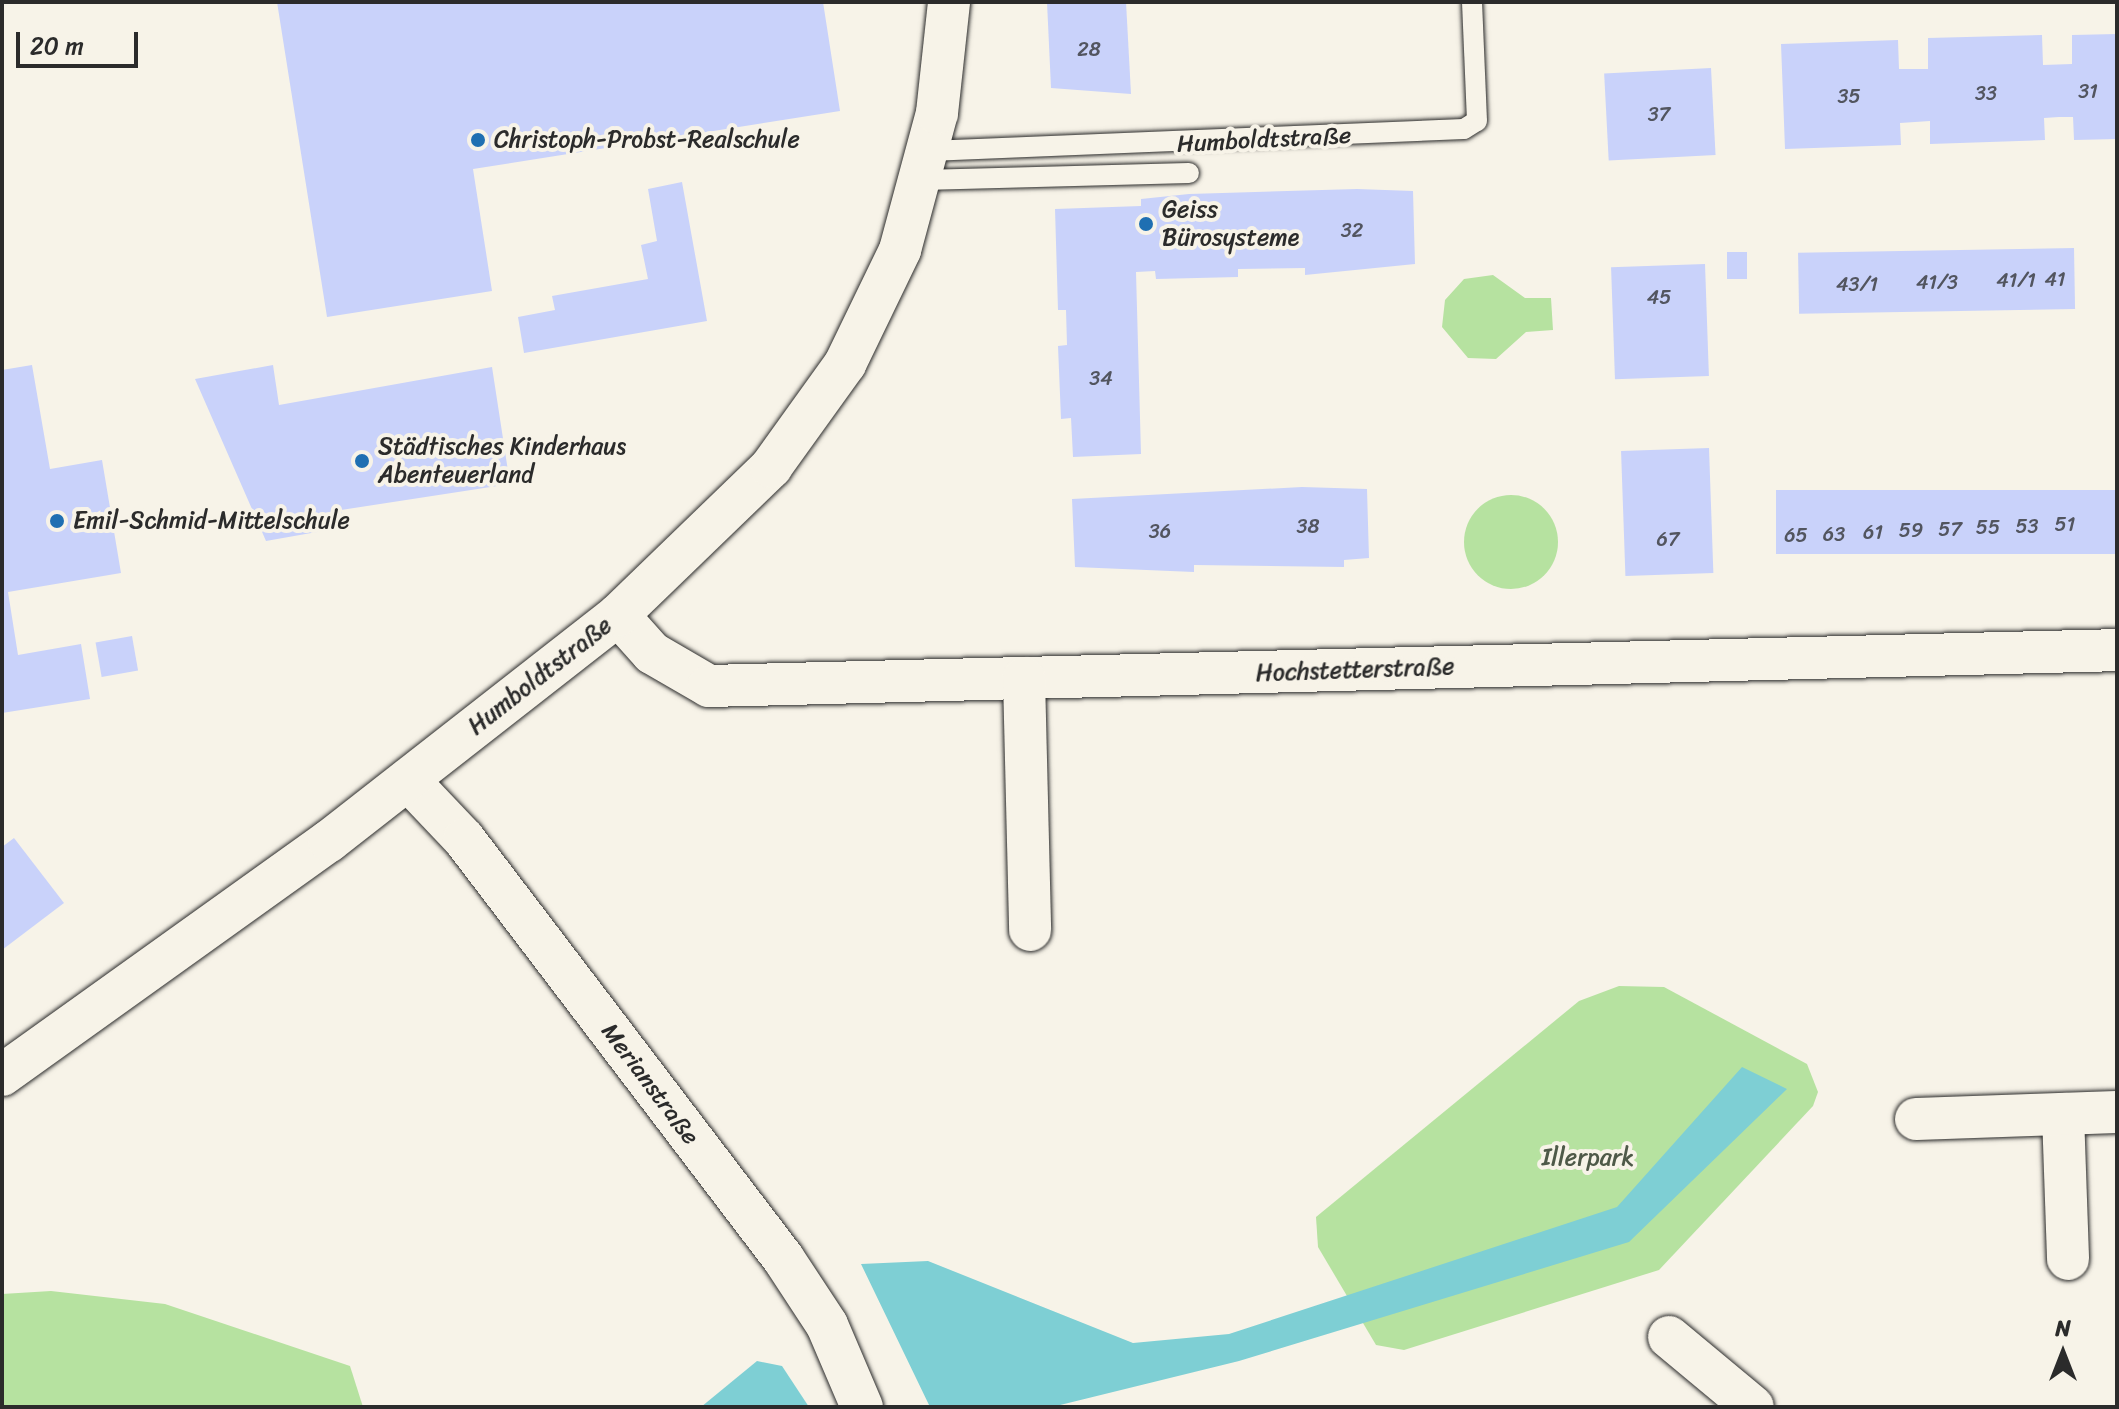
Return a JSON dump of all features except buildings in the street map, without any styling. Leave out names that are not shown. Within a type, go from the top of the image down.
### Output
[{"type":"street","name":"Humboldtstraße","points":[[2,1075],[408,780],[618,615],[771,467],[825,397],[884,289],[925,165],[949,2]]},
{"type":"street","name":"Hochstetterstraße","points":[[618,615],[652,653],[709,686],[2117,650]]},
{"type":"street","points":[[1024,678],[1030,930]]},
{"type":"street","name":"Merianstraße","points":[[408,780],[464,839],[783,1258],[827,1325],[862,1407]]},
{"type":"street","points":[[1916,1119],[2117,1112]]},
{"type":"street","points":[[2063,1114],[2068,1259]]},
{"type":"street","points":[[1669,1337],[1753,1407]]},
{"type":"lane","name":"Humboldtstraße","points":[[925,165],[1464,129],[1477,121],[1472,2]]},
{"type":"lane","points":[[925,165],[1189,173]]},
{"type":"green space","points":[[1493,275],[1525,298],[1551,298],[1553,330],[1526,332],[1496,359],[1468,358],[1442,327],[1445,300],[1464,279]]},
{"type":"green space","points":[[1502,495],[1520,495],[1545,508],[1555,524],[1558,542],[1555,560],[1545,576],[1520,589],[1502,589],[1477,576],[1464,551],[1464,533],[1477,508]]},
{"type":"green space","name":"Illerpark","points":[[1619,986],[1664,987],[1807,1064],[1818,1092],[1813,1106],[1659,1270],[1404,1350],[1376,1345],[1318,1247],[1316,1217],[1579,1001]]},
{"type":"green space","points":[[51,1291],[165,1304],[350,1366],[363,1407],[2,1407],[2,1294]]},
{"type":"water","points":[[1742,1067],[1787,1089],[1629,1242],[1239,1361],[1052,1407],[930,1407],[861,1264],[928,1261],[1133,1343],[1229,1334],[1617,1207]]},
{"type":"water","points":[[757,1361],[782,1366],[809,1407],[701,1407]]},
{"type":"place","name":"Christoph-Probst-Realschule","points":[[478,140]]},
{"type":"place","name":"Geiss Bürosysteme","points":[[1146,224]]},
{"type":"place","name":"Städtisches Kinderhaus Abenteuerland","points":[[362,461]]},
{"type":"place","name":"Emil-Schmid-Mittelschule","points":[[57,521]]}]
